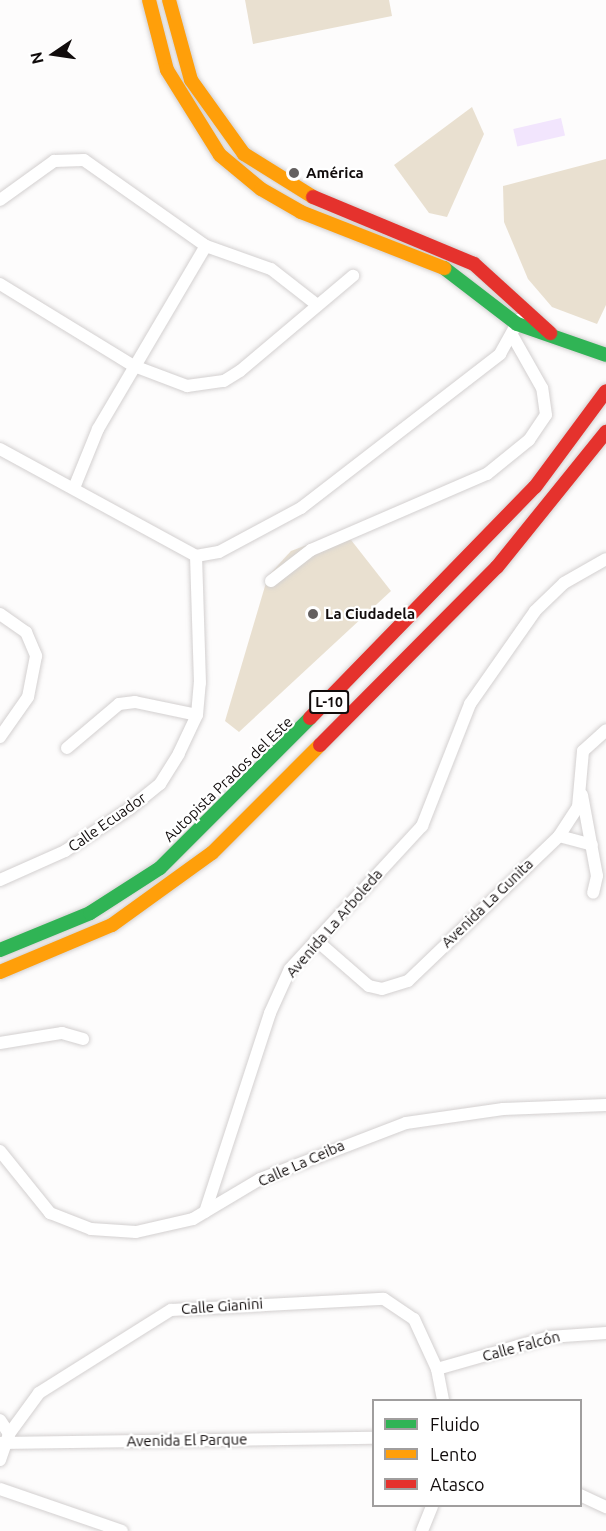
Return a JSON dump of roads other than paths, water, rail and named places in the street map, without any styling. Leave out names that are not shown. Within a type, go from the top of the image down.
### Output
[{"type":"main road","points":[[149,0],[157,44],[180,96],[206,138],[239,172],[301,212],[444,269],[514,330],[556,335],[606,355]]},
{"type":"main road","points":[[169,0],[191,80],[221,129],[250,159],[304,193],[474,264],[556,335]]},
{"type":"main road","name":"Autopista Prados del Este","points":[[0,950],[133,888],[233,801],[475,553],[535,487],[606,391]]},
{"type":"main road","name":"L-10","points":[[0,972],[39,960],[112,925],[212,853],[498,567],[606,432]]},
{"type":"street","points":[[0,200],[54,161],[84,160],[206,246],[271,269],[316,304]]},
{"type":"street","points":[[74,488],[98,429],[206,246]]},
{"type":"street","points":[[0,284],[134,366],[187,386],[224,381],[353,276]]},
{"type":"street","points":[[0,449],[196,556],[219,552],[272,528],[500,354],[526,308]]},
{"type":"street","points":[[271,581],[311,550],[487,474],[529,440],[546,415],[543,388],[514,330]]},
{"type":"street","name":"Calle Ecuador","points":[[0,880],[65,851],[160,784],[196,715],[196,556]]},
{"type":"street","name":"Avenida La Arboleda","points":[[205,1212],[274,1002],[290,969],[423,826],[470,704],[535,611],[564,583],[606,559]]},
{"type":"street","points":[[0,614],[26,632],[36,656],[28,698],[0,737]]},
{"type":"street","points":[[67,748],[119,704],[135,702],[196,715]]},
{"type":"street","name":"Avenida La Gunita","points":[[316,940],[369,986],[395,987],[408,981],[559,836],[578,807],[583,751],[606,729]]},
{"type":"street","points":[[581,788],[592,845],[593,893]]},
{"type":"street","points":[[559,836],[592,845]]},
{"type":"street","points":[[0,1042],[62,1032],[83,1039]]},
{"type":"street","name":"Calle La Ceiba","points":[[0,1151],[37,1201],[69,1223],[136,1232],[181,1224],[300,1161],[406,1123],[493,1110],[606,1105]]},
{"type":"street","name":"Calle Gianini","points":[[0,1460],[5,1440],[39,1393],[171,1310],[384,1299],[414,1318],[437,1369],[443,1399]]},
{"type":"street","name":"Calle Falcón","points":[[437,1369],[549,1337],[606,1333]]},
{"type":"street","points":[[0,1420],[5,1440]]},
{"type":"street","name":"Avenida El Parque","points":[[5,1440],[372,1438]]},
{"type":"street","points":[[0,1489],[122,1531]]},
{"type":"street","points":[[582,1496],[606,1507]]},
{"type":"street","points":[[422,1531],[432,1507]]},
{"type":"place","name":"América","points":[[294,173]]},
{"type":"place","name":"La Ciudadela","points":[[313,614]]}]
